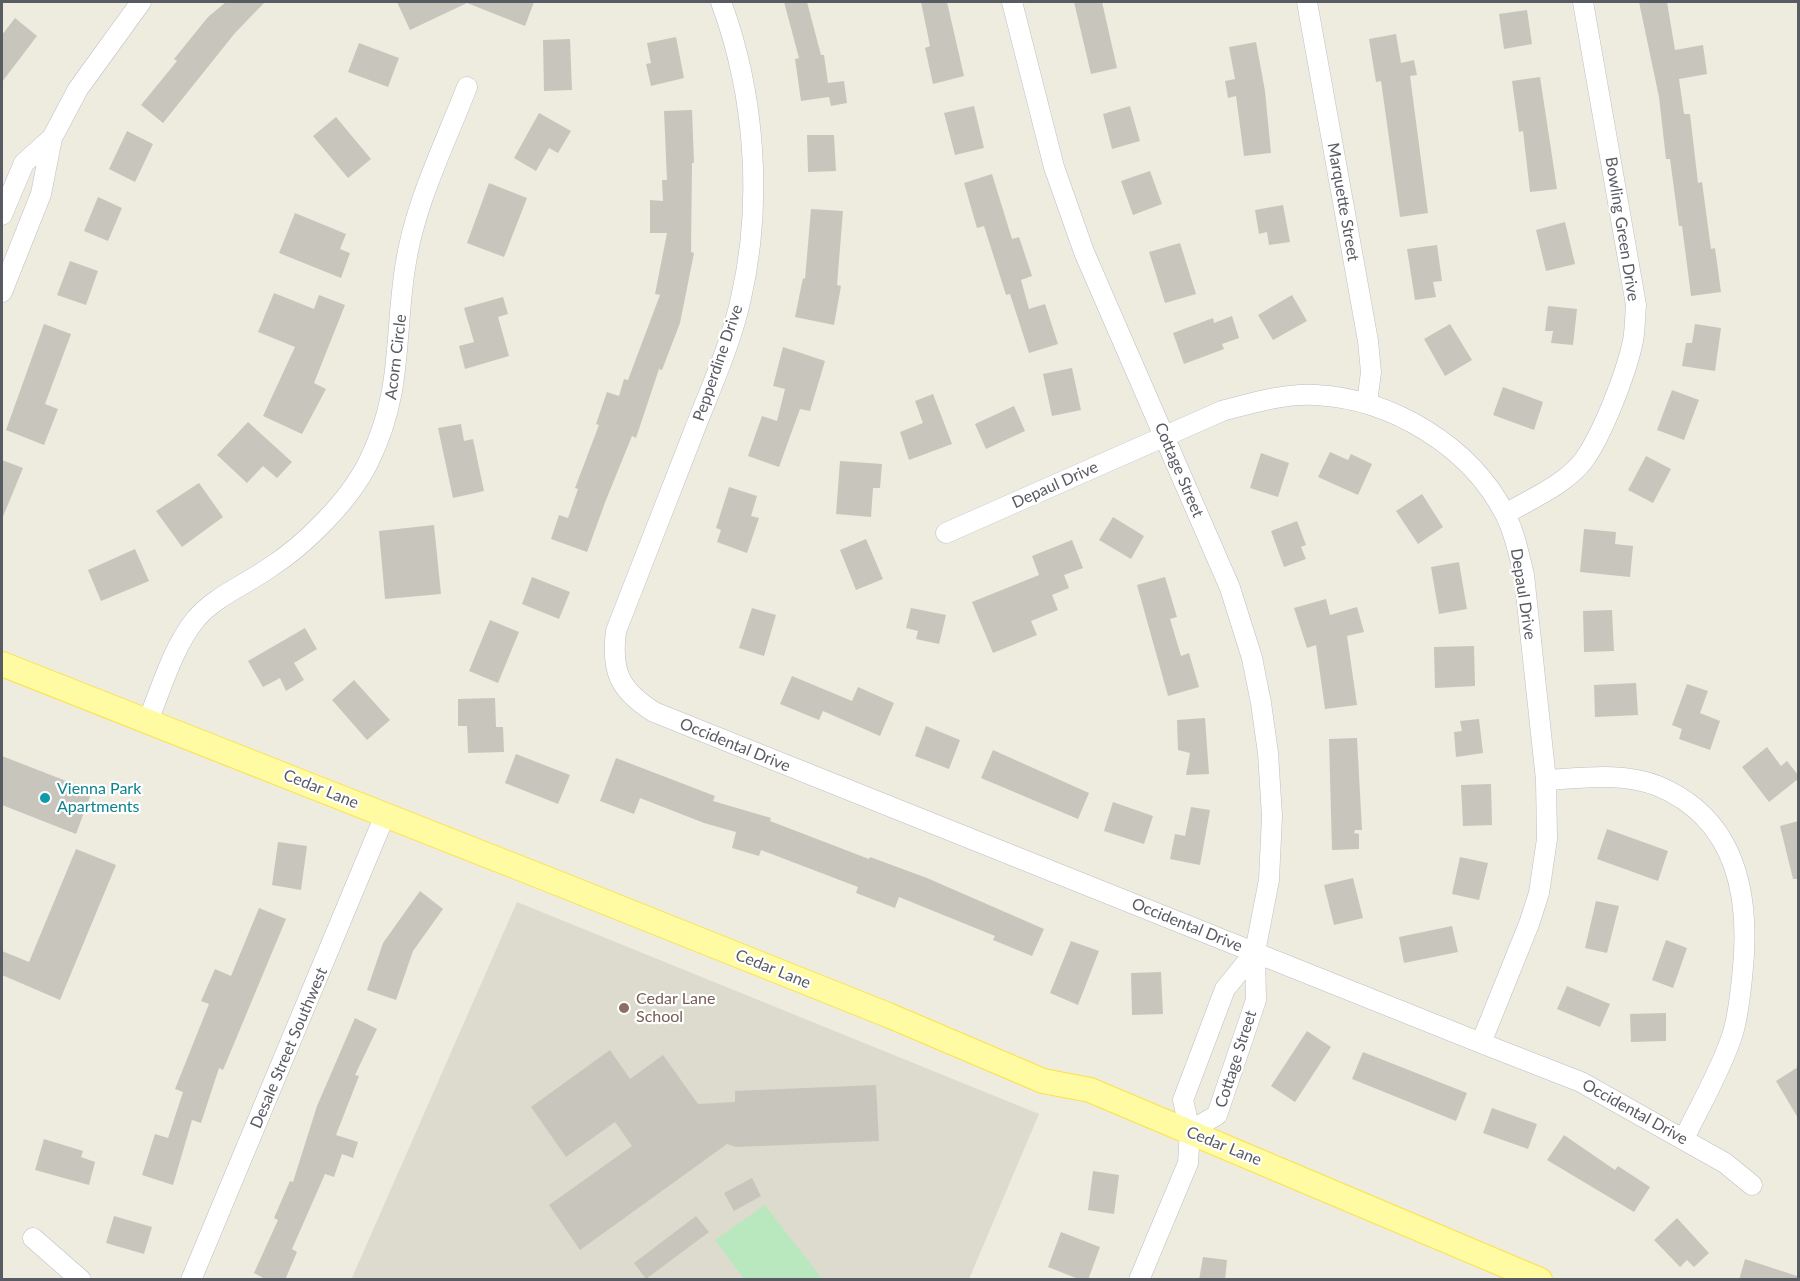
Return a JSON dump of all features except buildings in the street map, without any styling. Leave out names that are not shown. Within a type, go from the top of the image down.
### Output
[{"type":"main road","name":"Cedar Lane","points":[[2,664],[888,1015],[1025,1074],[1043,1081],[1090,1090],[1540,1280]]},
{"type":"street","points":[[2,292],[41,194],[52,138],[78,89],[141,2]]},
{"type":"street","name":"Pepperdine Drive","points":[[619,678],[614,654],[616,631],[730,340],[748,263],[753,202],[752,141],[743,79],[722,2]]},
{"type":"street","name":"Cottage Street","points":[[1012,2],[1054,168],[1084,252],[1230,588],[1252,658],[1261,703],[1272,816],[1269,880],[1255,952],[1256,1000],[1217,1115],[1190,1131],[1183,1100],[1225,989],[1255,952]]},
{"type":"street","name":"Marquette Street","points":[[1307,2],[1368,341],[1371,372],[1367,403]]},
{"type":"street","name":"Bowling Green Drive","points":[[1505,514],[1553,486],[1584,460],[1620,383],[1634,339],[1634,296],[1582,2]]},
{"type":"street","name":"Acorn Circle","points":[[147,723],[180,645],[196,620],[214,603],[288,555],[335,508],[367,465],[382,430],[397,367],[405,268],[411,235],[467,87]]},
{"type":"street","points":[[2,215],[24,163],[52,138]]},
{"type":"street","name":"Depaul Drive","points":[[946,533],[1222,411],[1265,399],[1316,395],[1367,403],[1419,426],[1442,441],[1481,478],[1505,514],[1518,548],[1524,575],[1546,780],[1547,839],[1539,893],[1481,1043]]},
{"type":"street","name":"Occidental Drive","points":[[619,678],[633,699],[654,712],[1581,1082],[1725,1163],[1752,1185]]},
{"type":"street","points":[[1546,780],[1608,776],[1658,786],[1691,805],[1708,820],[1732,857],[1741,887],[1745,925],[1741,990],[1733,1034],[1722,1062],[1684,1139]]},
{"type":"street","name":"Desale Street Southwest","points":[[190,1280],[385,815]]},
{"type":"street","points":[[1139,1280],[1188,1163],[1190,1131]]},
{"type":"street","points":[[33,1238],[81,1280]]},
{"type":"shaded area","name":"Cedar Lane School","points":[[517,902],[1039,1114],[969,1279],[351,1280]]},
{"type":"green space","points":[[765,1205],[822,1279],[744,1279],[715,1240]]},
{"type":"place","name":"Vienna Park Apartments","points":[[45,798]]},
{"type":"place","name":"Cedar Lane School","points":[[624,1008]]}]
